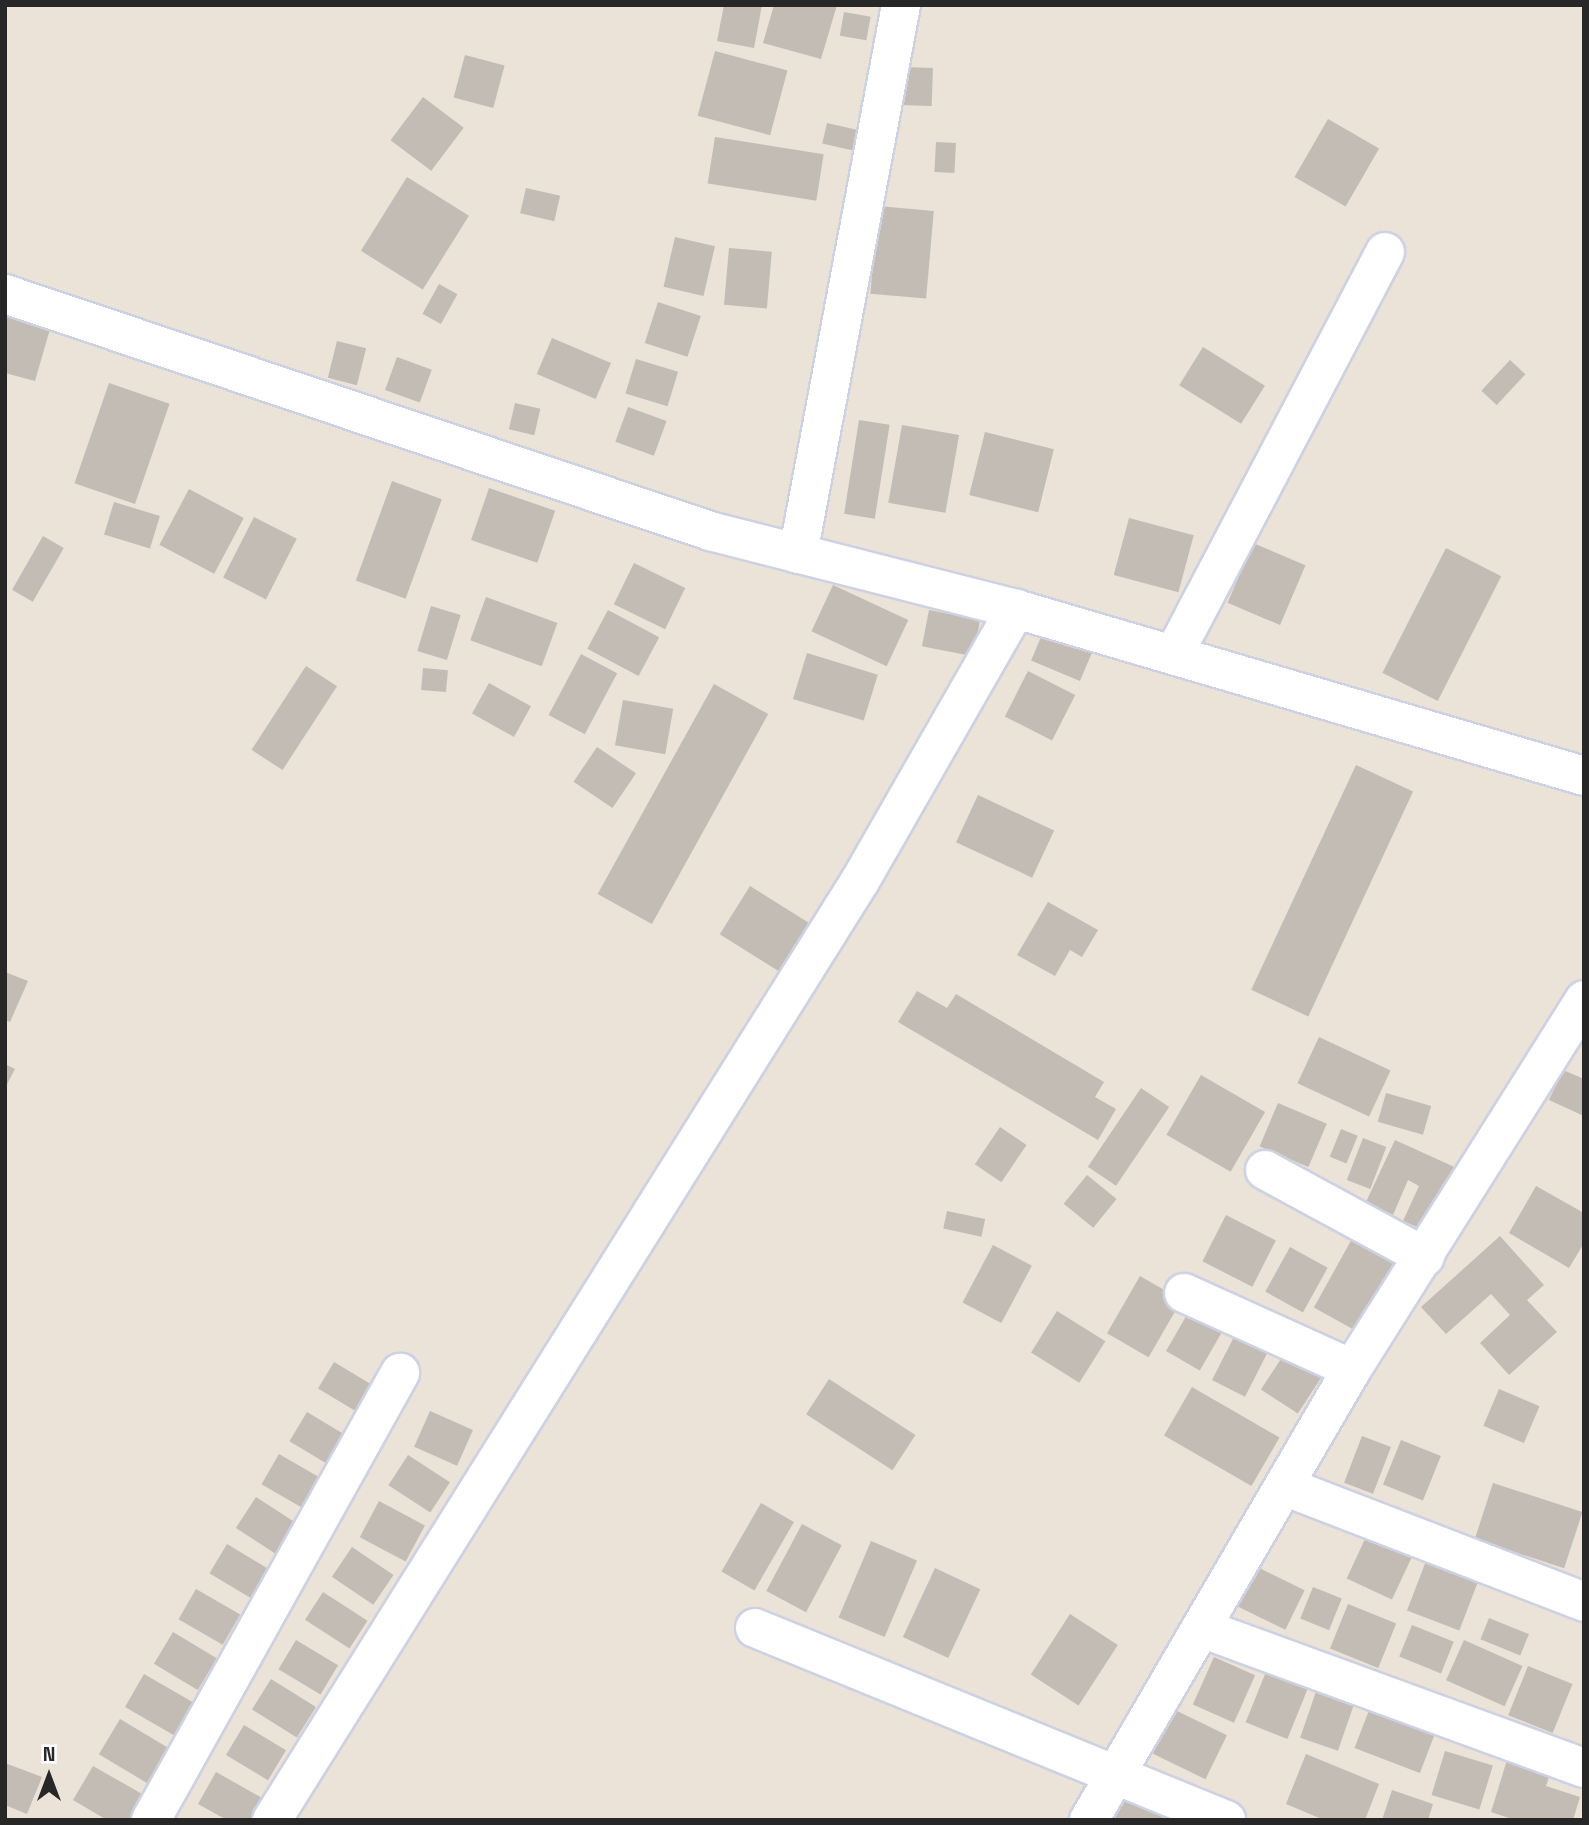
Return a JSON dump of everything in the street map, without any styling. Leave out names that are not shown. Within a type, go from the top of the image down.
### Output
[{"type":"street","points":[[798,554],[901,5]]},
{"type":"street","points":[[1174,654],[1385,252]]},
{"type":"street","points":[[5,294],[710,531],[1016,609],[1584,776]]},
{"type":"street","points":[[272,1820],[860,881],[1016,609]]},
{"type":"street","points":[[1089,1820],[1352,1369],[1425,1257],[1584,1000]]},
{"type":"street","points":[[1265,1170],[1425,1257]]},
{"type":"street","points":[[1184,1293],[1352,1369]]},
{"type":"street","points":[[151,1820],[400,1373]]},
{"type":"street","points":[[1284,1486],[1584,1602]]},
{"type":"street","points":[[755,1628],[1114,1778],[1226,1820]]},
{"type":"street","points":[[1201,1628],[1584,1768]]},
{"type":"building","points":[[724,5],[762,5],[754,48],[717,41]]},
{"type":"building","points":[[774,5],[837,5],[821,59],[763,43]]},
{"type":"building","points":[[844,12],[871,17],[866,40],[840,36]]},
{"type":"building","points":[[715,51],[787,70],[770,135],[698,116]]},
{"type":"building","points":[[465,55],[505,66],[493,108],[454,98]]},
{"type":"building","points":[[902,67],[933,68],[932,106],[901,105]]},
{"type":"building","points":[[423,97],[464,128],[431,171],[391,140]]},
{"type":"building","points":[[1328,119],[1379,148],[1346,207],[1294,177]]},
{"type":"building","points":[[827,123],[862,131],[857,152],[822,143]]},
{"type":"building","points":[[715,137],[824,154],[816,201],[708,183]]},
{"type":"building","points":[[936,142],[956,143],[954,173],[934,172]]},
{"type":"building","points":[[407,177],[469,216],[423,289],[361,251]]},
{"type":"building","points":[[526,188],[560,196],[554,221],[520,213]]},
{"type":"building","points":[[878,206],[934,211],[926,299],[870,294]]},
{"type":"building","points":[[675,237],[715,246],[703,296],[664,287]]},
{"type":"building","points":[[729,248],[772,252],[767,309],[724,305]]},
{"type":"building","points":[[439,284],[457,294],[441,324],[423,314]]},
{"type":"building","points":[[658,302],[701,316],[688,357],[645,343]]},
{"type":"building","points":[[5,316],[50,329],[35,381],[5,373]]},
{"type":"building","points":[[552,338],[611,363],[596,399],[537,374]]},
{"type":"building","points":[[337,341],[366,348],[357,385],[328,378]]},
{"type":"building","points":[[1203,347],[1265,386],[1241,424],[1179,385]]},
{"type":"building","points":[[397,357],[432,370],[420,403],[385,390]]},
{"type":"building","points":[[636,359],[678,372],[668,406],[625,393]]},
{"type":"building","points":[[1510,360],[1525,374],[1497,405],[1481,391]]},
{"type":"building","points":[[109,383],[170,404],[135,504],[74,483]]},
{"type":"building","points":[[515,403],[540,409],[534,435],[509,429]]},
{"type":"building","points":[[628,407],[667,421],[654,456],[615,442]]},
{"type":"building","points":[[859,420],[890,425],[875,519],[844,514]]},
{"type":"building","points":[[902,425],[959,435],[945,513],[888,503]]},
{"type":"building","points":[[985,432],[1054,449],[1038,512],[969,495]]},
{"type":"building","points":[[392,481],[442,499],[406,599],[356,581]]},
{"type":"building","points":[[489,488],[555,511],[537,563],[471,540]]},
{"type":"building","points":[[189,489],[244,518],[214,574],[159,545]]},
{"type":"building","points":[[114,502],[160,516],[150,549],[104,535]]},
{"type":"building","points":[[254,517],[297,539],[266,599],[223,578]]},
{"type":"building","points":[[1129,518],[1194,535],[1178,592],[1114,575]]},
{"type":"building","points":[[43,536],[64,548],[33,602],[12,590]]},
{"type":"building","points":[[1253,543],[1305,565],[1280,625],[1228,603]]},
{"type":"building","points":[[1446,548],[1501,576],[1438,701],[1382,673]]},
{"type":"building","points":[[634,563],[685,588],[665,629],[614,604]]},
{"type":"building","points":[[833,585],[908,620],[887,666],[811,631]]},
{"type":"building","points":[[486,597],[557,623],[542,666],[470,640]]},
{"type":"building","points":[[431,606],[461,615],[447,660],[417,651]]},
{"type":"building","points":[[608,610],[659,637],[639,676],[587,649]]},
{"type":"building","points":[[929,610],[980,620],[973,656],[922,646]]},
{"type":"building","points":[[1044,630],[1093,651],[1080,681],[1031,660]]},
{"type":"building","points":[[807,653],[878,675],[864,721],[793,699]]},
{"type":"building","points":[[581,654],[617,673],[585,734],[549,715]]},
{"type":"building","points":[[306,666],[337,686],[283,770],[252,750]]},
{"type":"building","points":[[423,668],[448,670],[446,692],[421,690]]},
{"type":"building","points":[[1028,671],[1075,695],[1052,741],[1005,716]]},
{"type":"building","points":[[489,683],[531,706],[514,737],[472,714]]},
{"type":"building","points":[[714,684],[768,714],[652,924],[598,894]]},
{"type":"building","points":[[623,700],[673,709],[665,754],[615,745]]},
{"type":"building","points":[[597,747],[636,773],[612,808],[574,782]]},
{"type":"building","points":[[1356,765],[1413,792],[1308,1016],[1251,990]]},
{"type":"building","points":[[978,795],[1054,830],[1032,878],[956,842]]},
{"type":"building","points":[[750,886],[812,925],[782,973],[720,934]]},
{"type":"building","points":[[1048,902],[1098,930],[1082,957],[1070,950],[1055,976],[1017,955]]},
{"type":"building","points":[[5,972],[28,981],[10,1022],[5,1020]]},
{"type":"building","points":[[917,991],[947,1008],[956,994],[1104,1082],[1095,1097],[1116,1109],[1098,1140],[898,1022]]},
{"type":"building","points":[[1319,1037],[1391,1070],[1369,1117],[1297,1083]]},
{"type":"building","points":[[5,1064],[15,1069],[5,1088]]},
{"type":"building","points":[[1563,1070],[1584,1079],[1584,1116],[1549,1100]]},
{"type":"building","points":[[1201,1075],[1265,1112],[1231,1172],[1166,1135]]},
{"type":"building","points":[[1141,1088],[1169,1107],[1116,1186],[1088,1167]]},
{"type":"building","points":[[1386,1093],[1431,1106],[1423,1135],[1378,1122]]},
{"type":"building","points":[[1278,1103],[1327,1124],[1308,1167],[1260,1146]]},
{"type":"building","points":[[1000,1127],[1027,1145],[1001,1182],[975,1164]]},
{"type":"building","points":[[1341,1129],[1358,1136],[1346,1164],[1330,1157]]},
{"type":"building","points":[[1363,1138],[1386,1147],[1370,1189],[1347,1180]]},
{"type":"building","points":[[1395,1140],[1461,1170],[1431,1233],[1403,1221],[1419,1186],[1408,1180],[1393,1215],[1366,1202]]},
{"type":"building","points":[[1087,1175],[1117,1199],[1093,1228],[1064,1204]]},
{"type":"building","points":[[1536,1186],[1584,1213],[1584,1243],[1569,1268],[1509,1233]]},
{"type":"building","points":[[947,1211],[985,1219],[981,1237],[943,1229]]},
{"type":"building","points":[[1226,1215],[1276,1240],[1252,1287],[1202,1261]]},
{"type":"building","points":[[1358,1228],[1400,1251],[1356,1331],[1314,1308]]},
{"type":"building","points":[[1500,1236],[1544,1285],[1527,1300],[1557,1332],[1509,1375],[1480,1343],[1510,1315],[1491,1294],[1446,1334],[1421,1307]]},
{"type":"building","points":[[993,1245],[1032,1266],[1001,1323],[962,1302]]},
{"type":"building","points":[[1290,1247],[1328,1268],[1303,1312],[1265,1292]]},
{"type":"building","points":[[1140,1276],[1182,1300],[1149,1357],[1107,1333]]},
{"type":"building","points":[[1192,1306],[1226,1326],[1200,1371],[1166,1351]]},
{"type":"building","points":[[1057,1311],[1105,1341],[1079,1383],[1031,1353]]},
{"type":"building","points":[[1237,1331],[1270,1348],[1245,1397],[1212,1380]]},
{"type":"building","points":[[1286,1351],[1323,1375],[1298,1414],[1261,1390]]},
{"type":"building","points":[[334,1362],[378,1388],[362,1415],[318,1389]]},
{"type":"building","points":[[829,1379],[915,1435],[893,1470],[806,1414]]},
{"type":"building","points":[[1192,1387],[1279,1438],[1251,1486],[1164,1435]]},
{"type":"building","points":[[1499,1389],[1540,1406],[1524,1443],[1483,1426]]},
{"type":"building","points":[[430,1411],[473,1430],[457,1466],[414,1447]]},
{"type":"building","points":[[307,1412],[351,1438],[333,1467],[289,1441]]},
{"type":"building","points":[[1362,1436],[1391,1447],[1373,1494],[1344,1483]]},
{"type":"building","points":[[1401,1440],[1441,1456],[1423,1501],[1383,1485]]},
{"type":"building","points":[[279,1454],[326,1481],[308,1511],[262,1484]]},
{"type":"building","points":[[408,1455],[450,1482],[430,1512],[388,1485]]},
{"type":"building","points":[[1493,1483],[1582,1512],[1564,1568],[1475,1539]]},
{"type":"building","points":[[256,1497],[299,1525],[279,1556],[236,1528]]},
{"type":"building","points":[[379,1501],[425,1525],[406,1562],[360,1537]]},
{"type":"building","points":[[761,1503],[794,1522],[754,1590],[722,1571]]},
{"type":"building","points":[[802,1524],[842,1545],[806,1612],[766,1591]]},
{"type":"building","points":[[1372,1524],[1417,1545],[1392,1600],[1347,1578]]},
{"type":"building","points":[[871,1541],[917,1561],[885,1637],[839,1617]]},
{"type":"building","points":[[227,1544],[270,1570],[252,1599],[209,1573]]},
{"type":"building","points":[[352,1547],[393,1575],[373,1605],[332,1577]]},
{"type":"building","points":[[1426,1561],[1478,1581],[1459,1631],[1407,1610]]},
{"type":"building","points":[[1257,1567],[1305,1590],[1285,1630],[1238,1607]]},
{"type":"building","points":[[935,1568],[980,1589],[948,1658],[903,1637]]},
{"type":"building","points":[[1313,1587],[1342,1599],[1329,1630],[1300,1619]]},
{"type":"building","points":[[196,1589],[240,1614],[223,1645],[178,1619]]},
{"type":"building","points":[[323,1592],[367,1621],[349,1649],[305,1620]]},
{"type":"building","points":[[1348,1604],[1396,1623],[1378,1668],[1330,1649]]},
{"type":"building","points":[[1070,1614],[1118,1645],[1079,1705],[1031,1674]]},
{"type":"building","points":[[1489,1618],[1529,1634],[1520,1655],[1480,1639]]},
{"type":"building","points":[[1412,1625],[1454,1642],[1441,1673],[1399,1657]]},
{"type":"building","points":[[173,1632],[217,1658],[198,1690],[154,1664]]},
{"type":"building","points":[[296,1640],[338,1665],[320,1694],[278,1669]]},
{"type":"building","points":[[1464,1640],[1522,1666],[1505,1706],[1446,1680]]},
{"type":"building","points":[[1214,1657],[1255,1675],[1234,1723],[1193,1705]]},
{"type":"building","points":[[1270,1662],[1312,1679],[1287,1739],[1246,1722]]},
{"type":"building","points":[[1528,1666],[1573,1684],[1553,1733],[1508,1715]]},
{"type":"building","points":[[144,1674],[195,1704],[176,1736],[125,1707]]},
{"type":"building","points":[[271,1679],[316,1707],[297,1738],[252,1710]]},
{"type":"building","points":[[1319,1683],[1357,1696],[1338,1751],[1300,1738]]},
{"type":"building","points":[[1371,1705],[1436,1730],[1420,1773],[1355,1748]]},
{"type":"building","points":[[1173,1709],[1227,1735],[1205,1779],[1152,1753]]},
{"type":"building","points":[[120,1719],[170,1749],[149,1784],[99,1754]]},
{"type":"building","points":[[244,1725],[286,1750],[268,1780],[226,1755]]},
{"type":"building","points":[[1445,1751],[1493,1766],[1479,1810],[1432,1795]]},
{"type":"building","points":[[1306,1754],[1379,1784],[1365,1820],[1324,1820],[1286,1804]]},
{"type":"building","points":[[1507,1760],[1550,1774],[1546,1786],[1580,1797],[1573,1820],[1515,1820],[1491,1812]]},
{"type":"building","points":[[5,1763],[42,1777],[27,1814],[5,1805]]},
{"type":"building","points":[[93,1766],[144,1795],[129,1820],[107,1820],[73,1800]]},
{"type":"building","points":[[216,1772],[264,1799],[252,1820],[227,1820],[198,1804]]},
{"type":"building","points":[[1118,1780],[1220,1820],[1102,1820]]},
{"type":"building","points":[[1392,1790],[1433,1804],[1428,1820],[1382,1820]]}]
